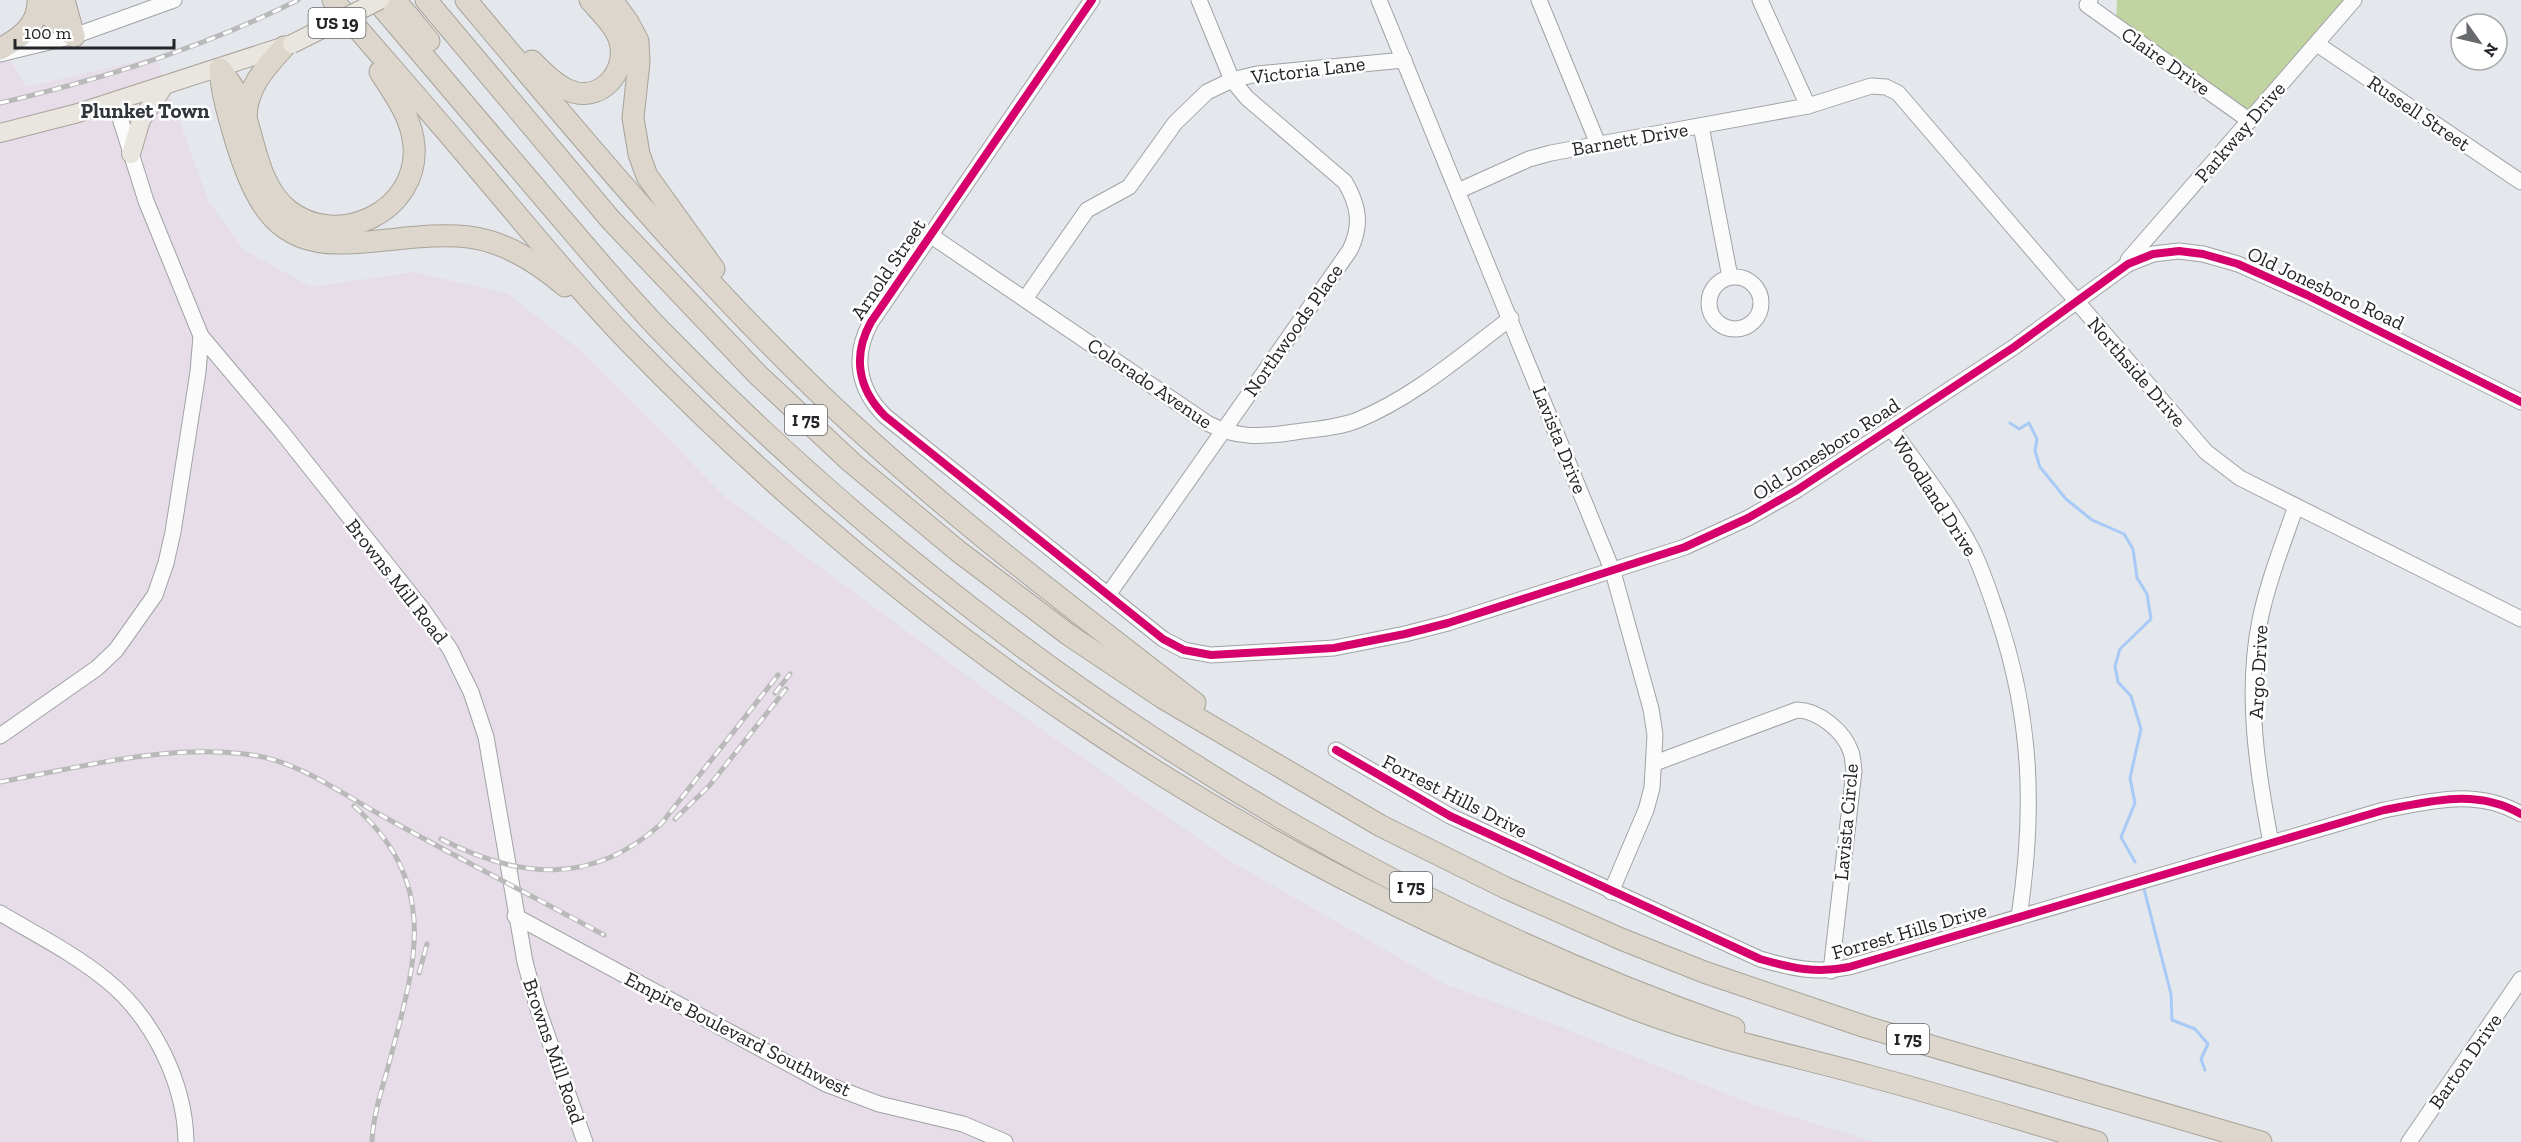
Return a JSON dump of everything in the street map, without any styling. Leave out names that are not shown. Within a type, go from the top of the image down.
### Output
[{"type":"highway","points":[[0,49],[30,27],[36,14],[38,0]]},
{"type":"highway","points":[[42,0],[51,17],[74,36]]},
{"type":"highway","points":[[64,0],[74,36]]},
{"type":"highway","name":"I 75","points":[[378,0],[519,170],[657,326],[760,429],[821,484],[990,622],[1113,710],[1272,812],[1360,861],[1521,942],[1711,1020],[1870,1076],[2097,1142]]},
{"type":"highway","points":[[395,0],[604,249],[668,319],[766,416],[822,467],[975,595],[990,622]]},
{"type":"highway","name":"I 75","points":[[426,0],[565,167],[683,298],[758,375],[851,462],[958,551],[1069,635],[1163,698],[1330,797],[1431,851],[1563,914],[1704,972],[1866,1027],[2261,1142]]},
{"type":"highway","points":[[467,0],[655,222],[821,394],[951,513],[1262,755]]},
{"type":"highway","points":[[467,0],[558,85],[568,91],[588,93],[604,88],[612,81],[621,62],[620,41],[615,31],[590,0]]},
{"type":"highway","points":[[612,0],[638,41],[639,62],[633,118],[639,154],[647,176],[661,200],[769,342]]},
{"type":"highway","points":[[220,69],[237,94],[271,190],[288,210],[301,218],[334,226],[351,225],[381,213],[403,192],[414,163],[412,130],[395,94],[335,2]]},
{"type":"highway","points":[[335,2],[627,339],[718,430],[810,515],[886,580],[1037,694],[1110,744],[1210,806],[1313,863],[1486,948],[1593,993],[1702,1033],[1870,1076]]},
{"type":"highway","points":[[246,120],[251,88],[265,67],[288,45]]},
{"type":"highway","points":[[220,69],[223,100],[249,183],[267,212],[285,228],[312,240],[327,243],[446,235],[496,243],[537,264],[627,339]]},
{"type":"main road","name":"US 19","points":[[0,133],[116,102],[220,69],[288,45],[378,0]]},
{"type":"main road","points":[[131,154],[141,120],[164,86]]},
{"type":"street","points":[[0,54],[74,36],[174,0]]},
{"type":"street","name":"Arnold Street","points":[[1092,0],[864,334],[859,364],[866,392],[885,416],[1108,595]]},
{"type":"street","name":"Northwoods Place","points":[[1108,595],[1350,250],[1359,221],[1356,201],[1345,182],[1247,98],[1232,80],[1199,0]]},
{"type":"street","name":"Lavista Drive","points":[[1380,0],[1613,572],[1651,709],[1655,763],[1646,810],[1611,892]]},
{"type":"street","name":"Claire Drive","points":[[2090,0],[2087,5],[2250,121]]},
{"type":"street","name":"Parkway Drive","points":[[2128,264],[2128,260],[2354,0]]},
{"type":"street","points":[[1542,2],[1598,144]]},
{"type":"street","points":[[1761,2],[1808,106]]},
{"type":"street","name":"Russell Street","points":[[2317,44],[2521,182]]},
{"type":"street","name":"Victoria Lane","points":[[1025,299],[1086,210],[1129,187],[1187,109],[1207,92],[1232,80],[1257,74],[1404,60]]},
{"type":"street","name":"Northside Drive","points":[[1808,106],[1871,86],[1886,87],[1898,93],[2206,452],[2240,478],[2521,619]]},
{"type":"street","name":"Browns Mill Road","points":[[116,102],[149,210],[201,336],[281,431],[423,610],[450,649],[471,692],[486,737],[515,916],[537,1006],[585,1142]]},
{"type":"street","name":"Barnett Drive","points":[[1458,191],[1529,159],[1598,144],[1808,106]]},
{"type":"street","points":[[1701,126],[1730,277]]},
{"type":"street","name":"Colorado Avenue","points":[[930,235],[1222,431],[1242,436],[1262,437],[1333,427],[1358,420],[1426,381],[1511,318]]},
{"type":"street","name":"Old Jonesboro Road","points":[[1108,595],[1163,639],[1184,650],[1211,656],[1266,654],[1334,648],[1405,634],[1613,572],[1685,547],[1748,518],[1797,490],[2076,302],[2128,264],[2152,254],[2179,251],[2204,254],[2238,264],[2307,295],[2521,402]]},
{"type":"street","points":[[0,736],[97,668],[116,650],[155,594],[173,532],[198,372],[201,336]]},
{"type":"street","name":"Woodland Drive","points":[[1891,428],[1952,515],[1972,549],[2012,657],[2025,723],[2031,791],[2028,859],[2019,917]]},
{"type":"street","name":"Argo Drive","points":[[2271,843],[2255,749],[2255,653],[2270,578],[2296,506]]},
{"type":"street","name":"Lavista Circle","points":[[1655,763],[1797,710],[1815,713],[1842,736],[1851,752],[1854,771],[1830,971]]},
{"type":"street","name":"Forrest Hills Drive","points":[[1336,750],[1450,816],[1760,959],[1799,970],[1830,971],[2384,810],[2454,797],[2496,803],[2521,814]]},
{"type":"street","points":[[0,913],[78,958],[129,1002],[151,1031],[168,1063],[178,1093],[186,1142]]},
{"type":"street","name":"Empire Boulevard Southwest","points":[[515,916],[826,1084],[879,1104],[963,1124],[1005,1142]]},
{"type":"street","name":"Barton Drive","points":[[2409,1142],[2521,979]]},
{"type":"shaded area","points":[[0,41],[26,87],[156,57],[209,202],[244,250],[311,287],[414,272],[508,294],[585,354],[725,497],[997,698],[1232,862],[1445,984],[1566,1029],[1752,1104],[1875,1142],[0,1142]]},
{"type":"green space","points":[[2117,0],[2351,0],[2251,115],[2116,24]]},
{"type":"waterway","points":[[2010,423],[2019,429],[2029,423],[2037,439],[2035,451],[2040,467],[2066,499],[2092,520],[2124,534],[2133,549],[2137,578],[2147,594],[2151,619],[2120,649],[2115,666],[2118,682],[2131,696],[2141,729],[2130,778],[2135,803],[2121,837],[2135,862]]},
{"type":"waterway","points":[[2144,889],[2171,994],[2172,1020],[2195,1029],[2208,1044],[2201,1059],[2205,1070]]},
{"type":"railway","points":[[0,103],[115,73],[226,33],[298,0]]},
{"type":"railway","points":[[775,693],[790,674]]},
{"type":"railway","points":[[441,839],[499,862],[527,868],[554,870],[582,867],[608,858],[635,844],[661,824],[778,675]]},
{"type":"railway","points":[[675,819],[709,786],[786,689]]},
{"type":"railway","points":[[0,782],[157,754],[221,752],[269,758],[318,779],[407,830],[604,935]]},
{"type":"railway","points":[[354,806],[383,837],[401,867],[411,899],[414,931],[412,964],[406,998],[377,1106],[372,1142]]},
{"type":"railway","points":[[419,973],[427,944]]},
{"type":"cycle path","points":[[1092,0],[871,322],[861,347],[861,372],[869,395],[885,416],[1163,639],[1184,650],[1211,655],[1334,648],[1405,634],[1448,623],[1685,547],[1748,518],[1797,490],[2014,347],[2128,264],[2153,254],[2179,251],[2203,254],[2238,264],[2307,295],[2521,402]]},
{"type":"cycle path","points":[[1336,750],[1450,816],[1760,959],[1815,970],[1849,967],[2384,810],[2437,800],[2471,799],[2504,806],[2521,814]]},
{"type":"district","name":"Plunket Town","points":[[145,110]]}]
